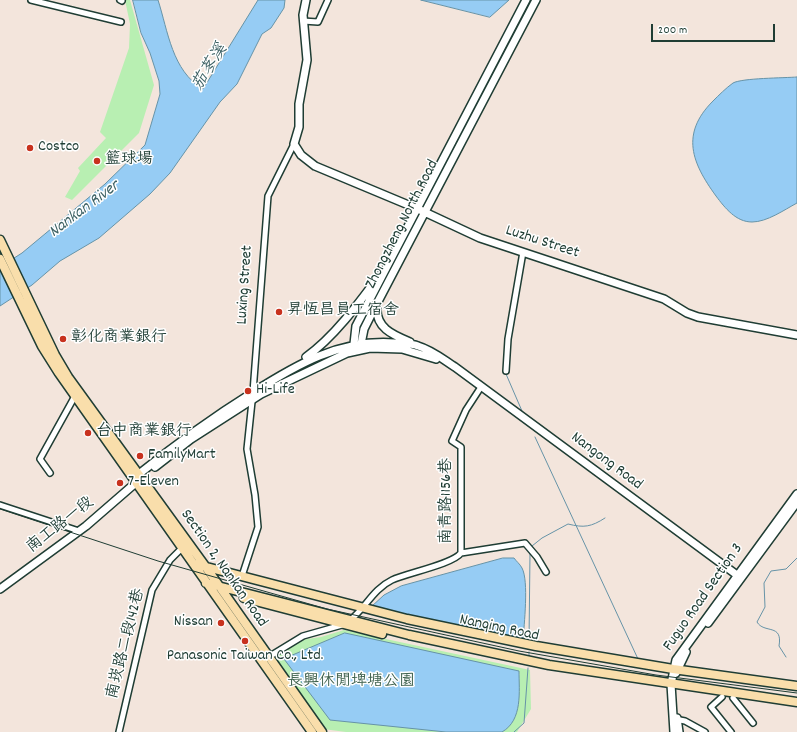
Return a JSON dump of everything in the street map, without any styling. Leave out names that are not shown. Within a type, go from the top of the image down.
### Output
[{"type":"main road","points":[[0,240],[3,259],[24,301]]},
{"type":"main road","name":"Section 2, Nankan Road","points":[[24,301],[42,346],[75,396],[139,478],[183,547],[220,588],[312,732]]},
{"type":"main road","name":"Section 2, Nankan Road","points":[[24,301],[67,375],[202,568],[208,585],[322,732]]},
{"type":"main road","points":[[202,568],[242,576],[362,610],[552,649],[675,671],[797,686]]},
{"type":"main road","name":"Nanqing Road","points":[[202,568],[437,630],[572,657],[797,690]]},
{"type":"main road","name":"Nanqing Road","points":[[208,585],[347,623],[549,665],[654,682],[673,687],[797,702]]},
{"type":"main road","points":[[347,623],[443,648],[564,673],[632,683],[673,687],[722,697],[797,706]]},
{"type":"main road","points":[[437,630],[452,628]]},
{"type":"main road","points":[[423,638],[443,648]]},
{"type":"main road","points":[[552,649],[572,657]]},
{"type":"main road","points":[[632,683],[654,682]]},
{"type":"street","points":[[31,0],[121,22]]},
{"type":"street","name":"Luxing Street","points":[[242,576],[258,527],[255,494],[247,449],[253,392],[268,196],[294,144],[299,128],[299,104],[307,60],[303,21],[303,9],[306,0]]},
{"type":"street","points":[[303,21],[318,22],[328,0]]},
{"type":"street","name":"Zhongzheng North Road","points":[[358,346],[356,326],[526,0]]},
{"type":"street","name":"Zhongzheng North Road","points":[[358,346],[364,329],[536,0]]},
{"type":"street","name":"Luzhu Street","points":[[294,144],[301,155],[315,166],[425,212],[480,238],[664,299],[687,313],[797,335]]},
{"type":"street","points":[[506,371],[508,340],[523,252]]},
{"type":"street","points":[[292,368],[313,353],[330,335],[362,299],[390,261]]},
{"type":"street","points":[[377,306],[378,319],[384,329],[391,334],[417,345]]},
{"type":"street","name":"Nangong Road","points":[[139,478],[213,417],[292,368],[325,352],[385,342],[417,345],[436,354],[455,367],[739,577]]},
{"type":"street","name":"Nangong Road","points":[[139,478],[191,439],[252,400],[358,346],[402,349],[419,353],[455,367]]},
{"type":"street","name":"南青路1156巷","points":[[347,623],[362,610],[380,588],[390,581],[444,563],[461,553],[461,447],[452,441],[466,410],[481,387]]},
{"type":"street","points":[[50,473],[40,459],[75,396]]},
{"type":"street","name":"南工路一段","points":[[0,589],[79,531],[139,478]]},
{"type":"street","name":"Fuguo Road Section 3","points":[[674,732],[675,719],[673,687],[675,671],[686,652],[797,494]]},
{"type":"street","name":"Fuguo Road Section 3","points":[[739,577],[797,502]]},
{"type":"street","points":[[0,505],[79,531]]},
{"type":"street","points":[[461,553],[525,543],[537,557],[546,572]]},
{"type":"street","name":"南崁路二段142巷","points":[[119,732],[152,590],[170,560],[183,547]]},
{"type":"street","points":[[265,659],[303,636],[347,623]]},
{"type":"street","points":[[722,697],[711,707],[731,732]]},
{"type":"street","points":[[733,698],[753,723]]},
{"type":"street","points":[[675,719],[685,721],[705,732]]},
{"type":"street","name":"Fuguo Road Section 3","points":[[675,719],[679,732]]},
{"type":"green space","points":[[125,0],[130,0],[154,85],[139,133],[72,200],[65,197],[80,171],[78,168],[106,138],[100,132],[129,48],[130,24]]},
{"type":"green space","name":"長興休閒埤塘公園","points":[[344,630],[530,670],[531,709],[517,732],[346,732],[323,729],[272,657],[293,641],[321,637]]},
{"type":"water","name":"Nankan River","points":[[133,0],[158,0],[168,37],[178,61],[184,72],[203,89],[258,0],[285,0],[284,8],[271,28],[262,34],[237,84],[220,102],[170,173],[150,194],[99,238],[60,261],[32,285],[0,306],[0,267],[22,253],[105,184],[145,145],[160,94],[159,81],[150,53],[141,33]]},
{"type":"water","points":[[421,0],[509,0],[490,17]]},
{"type":"water","points":[[797,77],[797,203],[764,220],[752,222],[741,220],[731,214],[723,205],[701,172],[693,148],[693,137],[696,125],[703,113],[713,101],[733,83],[754,79]]},
{"type":"water","points":[[503,558],[514,558],[524,574],[526,603],[523,641],[371,607],[384,595],[401,586]]},
{"type":"water","name":"長興休閒埤塘公園","points":[[345,633],[519,671],[519,696],[517,713],[514,720],[509,727],[502,732],[446,732],[330,720],[284,659]]},
{"type":"waterway","points":[[506,374],[522,411]]},
{"type":"waterway","points":[[535,437],[638,659]]},
{"type":"waterway","points":[[532,546],[542,538],[568,524],[587,526],[605,518]]},
{"type":"waterway","points":[[529,641],[530,554]]},
{"type":"waterway","points":[[786,657],[779,646],[779,639],[776,631],[764,628],[757,622],[765,607],[764,583],[771,571],[786,569],[797,558]]},
{"type":"waterway","points":[[529,652],[529,657]]},
{"type":"waterway","points":[[514,732],[524,723],[528,668]]},
{"type":"railway","points":[[0,509],[158,561],[327,609],[519,651],[656,675],[797,693]]},
{"type":"place","name":"Costco","points":[[30,148]]},
{"type":"place","name":"籃球場","points":[[97,161]]},
{"type":"place","name":"昇恆昌員工宿舍","points":[[279,312]]},
{"type":"place","name":"彰化商業銀行","points":[[63,339]]},
{"type":"place","name":"Hi-Life","points":[[248,391]]},
{"type":"place","name":"台中商業銀行","points":[[88,433]]},
{"type":"place","name":"FamilyMart","points":[[140,456]]},
{"type":"place","name":"7-Eleven","points":[[120,483]]},
{"type":"place","name":"Nissan","points":[[221,623]]},
{"type":"place","name":"Panasonic Taiwan Co., Ltd.","points":[[245,641]]},
{"type":"water label","name":"茄苳溪","points":[[211,68]]}]
